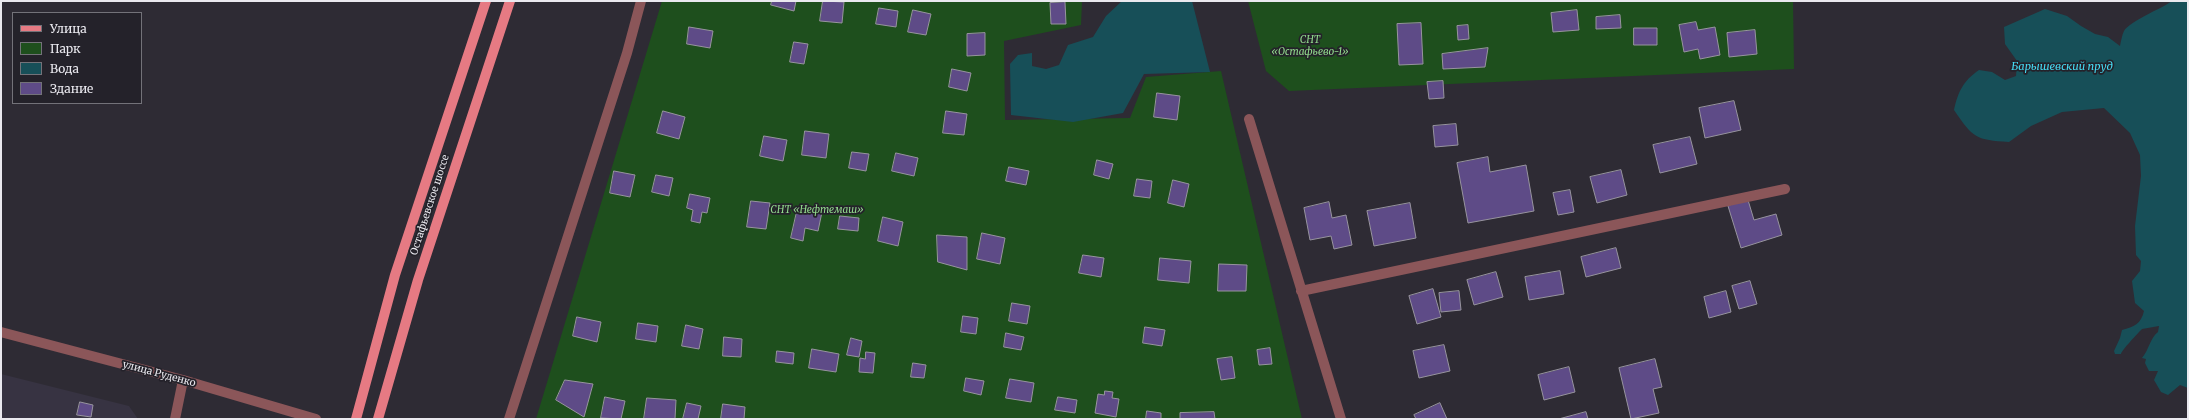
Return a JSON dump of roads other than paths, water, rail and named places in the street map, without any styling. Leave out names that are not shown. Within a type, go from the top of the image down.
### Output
[{"type":"main road","name":"Остафьевское шоссе","points":[[356,419],[395,275],[486,1]]},
{"type":"main road","name":"Остафьевское шоссе","points":[[378,419],[418,280],[510,1]]},
{"type":"street","points":[[509,419],[627,53],[641,1]]},
{"type":"street","points":[[1250,119],[1341,419]]},
{"type":"street","points":[[1301,291],[1785,189]]},
{"type":"street","name":"улица Руденко","points":[[1,332],[183,380],[316,419]]},
{"type":"street","points":[[175,419],[183,380]]},
{"type":"water","points":[[1122,1],[1192,1],[1210,72],[1144,74],[1123,113],[1073,122],[1011,115],[1010,64],[1018,55],[1032,53],[1032,66],[1046,69],[1059,65],[1068,45],[1093,37],[1106,16]]},
{"type":"water","name":"Барышевский пруд","points":[[2172,1],[2188,1],[2188,388],[2180,385],[2168,395],[2161,392],[2154,380],[2158,371],[2149,371],[2145,363],[2146,359],[2142,358],[2153,337],[2158,332],[2159,326],[2142,329],[2121,354],[2115,354],[2114,351],[2122,330],[2130,328],[2139,322],[2144,311],[2135,303],[2132,281],[2140,271],[2141,261],[2136,255],[2135,226],[2141,176],[2140,155],[2130,133],[2104,108],[2062,112],[2031,126],[2009,142],[1989,140],[1976,136],[1971,132],[1954,110],[1962,87],[1973,74],[1979,70],[1992,72],[2005,80],[2016,76],[2017,61],[2005,44],[2004,27],[2045,9],[2067,16],[2095,34],[2108,37],[2120,46],[2123,33],[2127,27]]},
{"type":"park label","name":"СНТ «Остафьево-1»","points":[[1310,46]]},
{"type":"park label","name":"СНТ «Нефтемаш»","points":[[817,210]]}]
